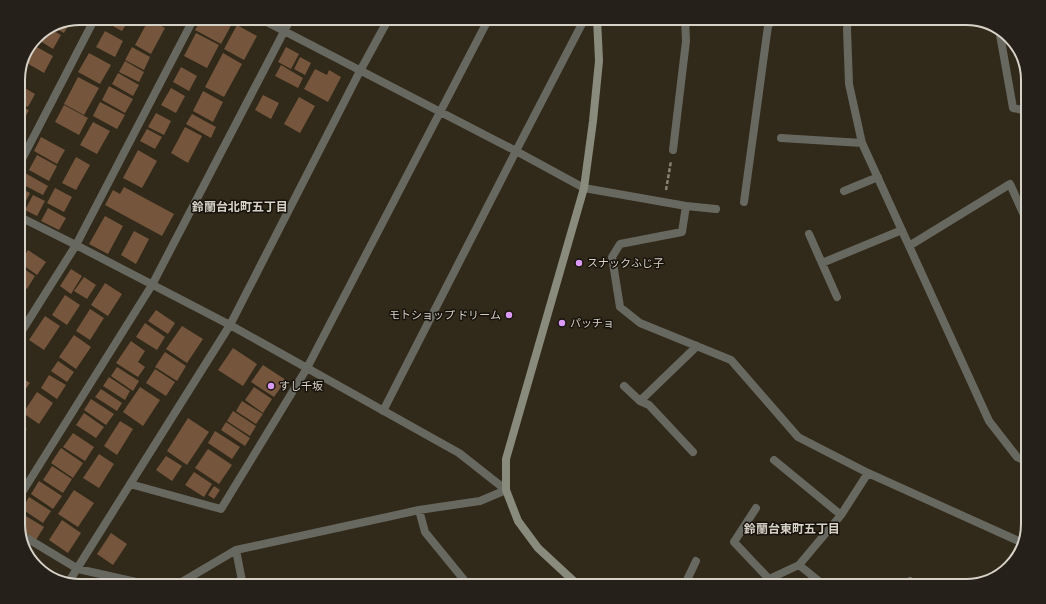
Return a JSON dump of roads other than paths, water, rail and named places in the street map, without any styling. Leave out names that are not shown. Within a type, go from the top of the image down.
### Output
[{"type":"street","points":[[25,153],[91,25]]},
{"type":"street","points":[[25,326],[76,245],[190,25]]},
{"type":"street","points":[[272,25],[516,151],[584,188],[686,206],[716,209]]},
{"type":"street","points":[[25,488],[152,285],[287,25]]},
{"type":"street","points":[[71,578],[230,325],[360,71],[385,25]]},
{"type":"street","points":[[130,484],[220,509],[308,368],[485,25]]},
{"type":"street","points":[[383,411],[581,25]]},
{"type":"street","points":[[571,579],[538,548],[518,521],[506,490],[506,459],[584,188],[599,61],[597,25]]},
{"type":"street","points":[[673,150],[686,42],[685,25]]},
{"type":"street","points":[[744,202],[769,25]]},
{"type":"street","points":[[847,25],[848,84],[862,142],[989,421],[1017,457],[1021,459]]},
{"type":"street","points":[[1001,37],[1013,108],[1021,110]]},
{"type":"street","points":[[781,138],[862,142]]},
{"type":"street","points":[[844,191],[878,177]]},
{"type":"street","points":[[909,246],[1010,184],[1021,208]]},
{"type":"street","points":[[686,206],[682,232],[620,244],[612,257],[620,307],[640,323],[731,360],[798,438],[868,473],[1018,541]]},
{"type":"street","points":[[25,220],[230,325],[460,453],[506,490]]},
{"type":"street","points":[[822,263],[902,230]]},
{"type":"street","points":[[809,234],[837,297]]},
{"type":"street","points":[[640,401],[697,346]]},
{"type":"street","points":[[624,386],[640,401],[648,405],[693,452]]},
{"type":"street","points":[[774,460],[841,515]]},
{"type":"street","points":[[756,508],[734,542],[769,579],[800,565],[841,515],[868,473]]},
{"type":"street","points":[[187,579],[236,550],[419,510],[480,501],[506,490]]},
{"type":"street","points":[[419,510],[425,532],[463,579]]},
{"type":"street","points":[[27,538],[78,569],[123,579]]},
{"type":"street","points":[[236,550],[242,579]]},
{"type":"street","points":[[687,579],[696,561]]},
{"type":"street","points":[[800,565],[817,579]]},
{"type":"place","name":"スナックふじ子","points":[[579,263]]},
{"type":"place","name":"モトショップ ドリーム","points":[[509,315]]},
{"type":"place","name":"パッチョ","points":[[562,323]]},
{"type":"place","name":"すし千坂","points":[[271,386]]},
{"type":"district","name":"鈴蘭台北町五丁目","points":[[240,207]]},
{"type":"district","name":"鈴蘭台東町五丁目","points":[[792,529]]}]
